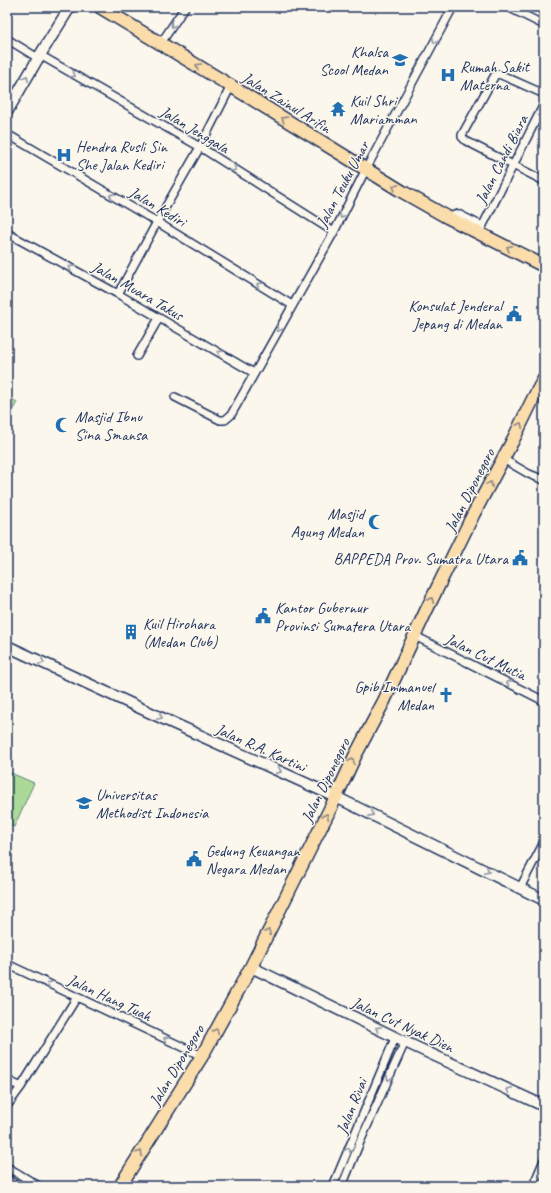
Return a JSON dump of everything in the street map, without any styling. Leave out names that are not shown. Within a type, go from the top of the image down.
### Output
[{"type":"main road","name":"Jalan Zainul Arifin","points":[[100,7],[403,192],[448,217],[480,230],[544,266]]},
{"type":"main road","name":"Jalan Diponegoro","points":[[120,1186],[202,1056],[251,967],[355,756],[384,701],[473,515],[503,460],[532,399],[544,379]]},
{"type":"street","points":[[7,112],[70,7]]},
{"type":"street","points":[[161,43],[185,7]]},
{"type":"street","name":"Jalan Teuku Umar","points":[[175,397],[220,420],[225,420],[231,415],[334,232],[366,169],[454,7]]},
{"type":"street","points":[[508,7],[544,25]]},
{"type":"street","name":"Jalan Jenggala","points":[[7,39],[200,147],[334,232]]},
{"type":"street","points":[[544,94],[499,74],[495,75],[462,135],[462,137],[466,140],[544,181]]},
{"type":"street","points":[[118,294],[200,147],[231,86]]},
{"type":"street","name":"Jalan Candi Biara","points":[[480,230],[544,104]]},
{"type":"street","name":"Jalan Kediri","points":[[7,134],[157,222],[292,305]]},
{"type":"street","name":"Jalan Muara Takus","points":[[7,233],[118,294],[254,373]]},
{"type":"street","points":[[138,356],[159,318]]},
{"type":"street","points":[[503,460],[544,480]]},
{"type":"street","name":"Jalan Cut Mutia","points":[[415,636],[544,701]]},
{"type":"street","name":"Jalan R.A. Kartini","points":[[7,646],[336,797],[544,900]]},
{"type":"street","points":[[520,888],[544,842]]},
{"type":"street","name":"Jalan Hang Tuah","points":[[7,964],[21,972],[202,1056]]},
{"type":"street","name":"Jalan Cut Nyak Dien","points":[[251,967],[400,1040],[544,1106]]},
{"type":"street","points":[[7,1106],[21,1087],[77,997]]},
{"type":"street","name":"Jalan Rivai","points":[[334,1186],[400,1040]]},
{"type":"street","name":"Jalan Rivai","points":[[342,1186],[400,1040]]},
{"type":"street","points":[[7,1080],[21,1087]]},
{"type":"street","points":[[532,1186],[544,1160]]},
{"type":"street","points":[[7,1167],[39,1186]]},
{"type":"street","points":[[7,1179],[18,1186]]},
{"type":"green space","points":[[7,396],[17,402],[9,417],[7,417]]},
{"type":"green space","points":[[11,773],[34,783],[14,827],[7,823],[7,781]]},
{"type":"place","name":"Khalsa Scool Medan","points":[[400,60]]},
{"type":"place","name":"Rumah Sakit Materna","points":[[448,75]]},
{"type":"place","name":"Kuil Shri Mariamman","points":[[338,109]]},
{"type":"place","name":"Hendra Rusli Sin She Jalan Kediri","points":[[64,155]]},
{"type":"place","name":"Konsulat Jenderal Jepang di Medan","points":[[514,314]]},
{"type":"place","name":"Masjid Ibnu Sina Smansa","points":[[63,425]]},
{"type":"place","name":"Masjid Agung Medan","points":[[376,522]]},
{"type":"place","name":"BAPPEDA Prov. Sumatra Utara","points":[[520,558]]},
{"type":"place","name":"Kantor Gubernur Provinsi Sumatera Utara","points":[[263,616]]},
{"type":"place","name":"Kuil Hirohara (Medan Club)","points":[[131,632]]},
{"type":"place","name":"Gpib Immanuel Medan","points":[[446,695]]},
{"type":"place","name":"Universitas Methodist Indonesia","points":[[84,803]]},
{"type":"place","name":"Gedung Keuangan Negara Medan","points":[[194,859]]}]
